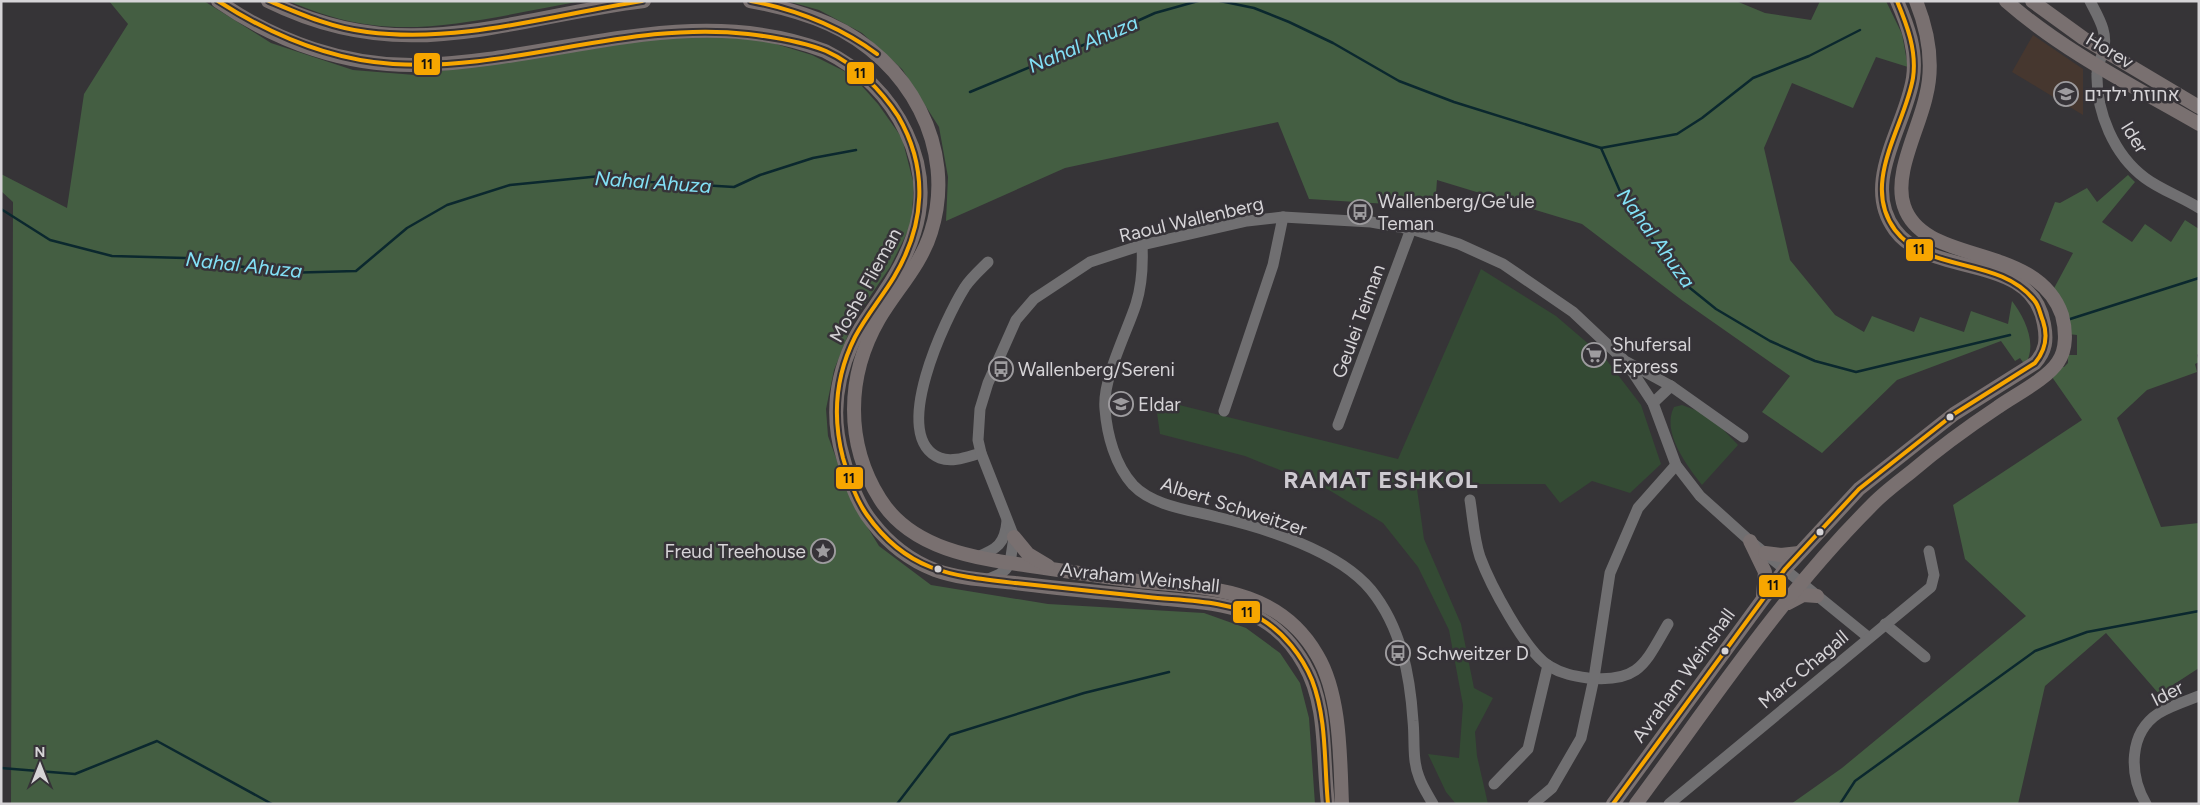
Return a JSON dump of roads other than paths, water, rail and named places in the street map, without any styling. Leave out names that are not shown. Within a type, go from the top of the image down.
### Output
[{"type":"main road","name":"Moshe Flieman","points":[[218,1],[254,24],[288,40],[350,58],[384,63],[420,65],[465,61],[634,30],[711,26],[745,28],[783,36],[823,50],[857,70],[882,95],[901,122],[918,162],[921,198],[914,240],[885,291],[862,324],[845,361],[839,379],[835,409],[838,441],[852,486],[859,501],[868,518],[891,544],[934,570],[954,576],[985,580]]},
{"type":"main road","points":[[268,1],[294,14],[354,31],[386,36],[420,37],[475,32],[644,1]]},
{"type":"main road","name":"Moshe Flieman","points":[[750,1],[788,9],[830,24],[867,46],[882,58],[907,87],[928,126],[937,156],[939,173],[934,222],[930,236],[918,260],[878,320],[862,354],[857,370],[853,399],[858,446],[873,486],[891,515],[902,526],[941,546],[977,557],[1010,563]]},
{"type":"main road","name":"Avraham Weinshall","points":[[1613,804],[1785,569],[1859,489],[1954,414],[2035,363],[2043,354],[2046,345],[2044,321],[2033,297],[2026,289],[2005,277],[1928,254],[1914,247],[1903,240],[1887,216],[1883,205],[1882,192],[1886,162],[1910,96],[1914,65],[1911,34],[1897,1]]},
{"type":"main road","name":"Avraham Weinshall","points":[[1636,804],[1800,582],[1871,505],[1962,431],[2053,369],[2063,353],[2065,331],[2062,317],[2057,305],[2046,289],[2029,275],[2010,265],[1934,239],[1920,230],[1904,208],[1902,196],[1903,173],[1926,98],[1929,76],[1928,43],[1916,1]]},
{"type":"main road","name":"Horev","points":[[2006,1],[2032,24],[2098,66],[2199,124]]},
{"type":"main road","name":"Horev","points":[[2032,1],[2104,50],[2199,107]]},
{"type":"main road","points":[[1014,537],[1028,554],[1055,570]]},
{"type":"main road","points":[[1750,541],[1765,572],[1765,589],[1761,602]]},
{"type":"main road","points":[[1765,553],[1781,555],[1799,553]]},
{"type":"main road","name":"Avraham Weinshall","points":[[1010,563],[1055,570],[1224,589],[1256,601],[1283,616],[1304,636],[1319,657],[1328,682],[1338,737],[1342,804]]},
{"type":"main road","name":"Avraham Weinshall","points":[[985,580],[1226,605],[1252,614],[1285,635],[1305,665],[1319,699],[1328,804]]},
{"type":"main road","points":[[1783,606],[1803,595],[1817,596]]},
{"type":"street","points":[[2090,1],[2102,26],[2105,42],[2104,50]]},
{"type":"street","name":"Ider","points":[[2104,50],[2098,66],[2098,93],[2109,132],[2128,162],[2146,178],[2199,208]]},
{"type":"street","points":[[1224,411],[1274,265],[1284,217]]},
{"type":"street","name":"Raoul Wallenberg","points":[[1014,537],[981,453],[978,440],[980,409],[1003,347],[1016,320],[1034,299],[1090,262],[1142,245],[1246,221],[1284,217],[1371,222],[1411,229],[1459,244],[1503,264],[1573,312],[1626,362],[1653,403],[1676,465],[1700,496],[1750,541],[1868,637]]},
{"type":"street","name":"Geulei Teiman","points":[[1338,424],[1411,229]]},
{"type":"street","name":"Albert Schweitzer","points":[[1142,245],[1143,268],[1136,304],[1123,336],[1104,407],[1113,448],[1120,468],[1134,486],[1150,498],[1184,509],[1241,522],[1316,550],[1350,569],[1371,591],[1393,626],[1409,672],[1418,776],[1433,804]]},
{"type":"street","points":[[981,453],[948,459],[940,458],[934,454],[923,441],[920,412],[922,392],[930,358],[950,313],[966,286],[988,262]]},
{"type":"street","name":"Raoul Wallenberg","points":[[1626,362],[1672,386],[1743,437]]},
{"type":"street","points":[[1653,403],[1672,386]]},
{"type":"street","points":[[1533,804],[1552,788],[1581,738],[1594,678],[1610,573],[1638,508],[1676,465]]},
{"type":"street","points":[[1470,500],[1480,556],[1513,625],[1548,666],[1569,676],[1614,679],[1629,676],[1646,660],[1668,624]]},
{"type":"street","points":[[977,557],[991,552],[1004,539],[1007,521]]},
{"type":"street","points":[[985,580],[1000,574],[1010,563],[1014,537]]},
{"type":"street","name":"Marc Chagall","points":[[1669,804],[1868,637],[1931,587],[1934,576],[1929,551]]},
{"type":"street","points":[[1885,624],[1925,657]]},
{"type":"street","points":[[1494,784],[1528,749],[1548,666]]},
{"type":"street","name":"Ider","points":[[2146,804],[2137,789],[2134,777],[2134,757],[2137,742],[2144,728],[2159,713],[2199,696]]},
{"type":"waterway","name":"Nahal Ahuza","points":[[970,92],[1155,13],[1198,1]]},
{"type":"waterway","name":"Nahal Ahuza","points":[[1220,1],[1254,8],[1289,22],[1333,43],[1399,81],[1454,102],[1601,148],[1677,134],[1702,118],[1753,78],[1809,56],[1860,30]]},
{"type":"waterway","name":"Nahal Ahuza","points":[[1601,148],[1623,198],[1685,284],[1716,309],[1770,341],[1815,361],[1856,372],[2010,335]]},
{"type":"waterway","name":"Nahal Ahuza","points":[[1,209],[50,240],[112,256],[185,258],[283,273],[356,271],[407,228],[447,205],[510,185],[601,176],[651,182],[734,187],[760,175],[813,158],[856,150]]},
{"type":"waterway","name":"Nahal Ahuza","points":[[2067,320],[2199,278]]},
{"type":"waterway","points":[[1840,804],[1855,781],[2035,651],[2087,632],[2199,611]]},
{"type":"waterway","points":[[897,804],[950,735],[1084,693],[1169,672]]},
{"type":"waterway","points":[[1,768],[75,774],[157,741],[272,804]]},
{"type":"place","name":"אחוזת ילדים","points":[[2066,94]]},
{"type":"place","name":"Wallenberg/Ge'ule Teman","points":[[1360,212]]},
{"type":"place","name":"Shufersal Express","points":[[1594,355]]},
{"type":"place","name":"Wallenberg/Sereni","points":[[1001,369]]},
{"type":"place","name":"Eldar","points":[[1121,404]]},
{"type":"place","name":"Freud Treehouse","points":[[823,551]]},
{"type":"place","name":"Schweitzer D","points":[[1398,653]]},
{"type":"district","name":"RAMAT ESHKOL","points":[[1381,480]]}]
